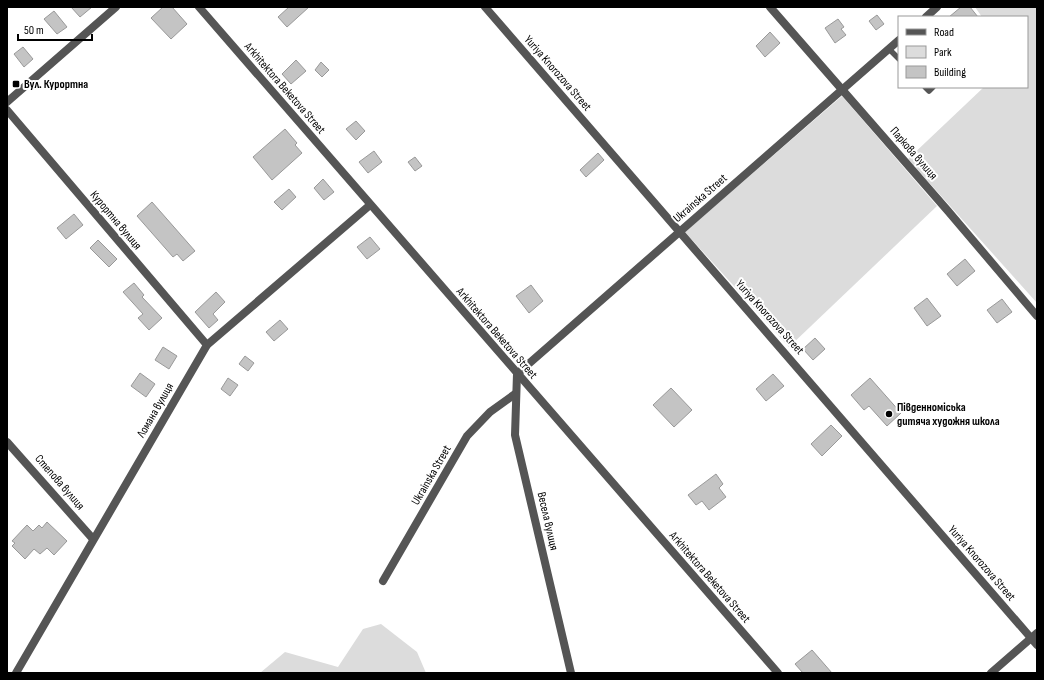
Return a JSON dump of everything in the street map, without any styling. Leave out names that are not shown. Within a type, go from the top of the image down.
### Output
[{"type":"street","points":[[7,102],[116,7]]},
{"type":"street","name":"Arkhitektora Beketova Street","points":[[199,7],[778,673]]},
{"type":"street","name":"Yuriya Knorozova Street","points":[[485,7],[679,233],[789,356],[1035,639]]},
{"type":"street","name":"Паркова вулиця","points":[[770,7],[1037,316]]},
{"type":"street","points":[[927,16],[937,7]]},
{"type":"street","name":"Ukrainska Street","points":[[517,374],[898,41]]},
{"type":"street","name":"Курортна вулиця","points":[[7,110],[207,345]]},
{"type":"street","name":"Ломана вулиця","points":[[16,673],[207,345],[370,205]]},
{"type":"street","name":"Весела вулиця","points":[[517,374],[515,394],[515,435],[571,673]]},
{"type":"street","name":"Ukrainska Street","points":[[383,581],[467,436],[490,412],[515,394]]},
{"type":"street","name":"Степова вулиця","points":[[7,442],[93,539]]},
{"type":"street","points":[[991,673],[1035,639]]},
{"type":"lane","points":[[889,48],[898,58]]},
{"type":"green space","points":[[975,7],[1037,7],[1037,303],[908,159],[983,88],[1028,88],[1028,16],[981,16]]},
{"type":"green space","points":[[842,96],[937,206],[789,347],[685,232]]},
{"type":"green space","points":[[381,624],[417,652],[426,673],[260,673],[285,652],[338,667],[363,629]]},
{"type":"building","points":[[71,7],[92,7],[80,17]]},
{"type":"building","points":[[163,7],[172,7],[187,24],[171,39],[151,18]]},
{"type":"building","points":[[289,7],[309,7],[287,27],[278,17]]},
{"type":"building","points":[[961,7],[970,7],[977,16],[950,16]]},
{"type":"building","points":[[54,11],[67,27],[57,34],[44,19]]},
{"type":"building","points":[[877,15],[884,24],[876,30],[869,21]]},
{"type":"building","points":[[838,19],[844,27],[841,29],[846,35],[835,43],[825,28]]},
{"type":"building","points":[[770,32],[780,43],[765,57],[756,46]]},
{"type":"building","points":[[23,47],[33,59],[24,67],[14,54]]},
{"type":"building","points":[[296,60],[306,71],[291,84],[282,74]]},
{"type":"building","points":[[321,62],[329,70],[322,77],[315,70]]},
{"type":"building","points":[[356,121],[365,131],[356,140],[346,129]]},
{"type":"building","points":[[285,129],[297,143],[295,145],[302,153],[272,180],[253,157]]},
{"type":"building","points":[[374,151],[382,162],[368,173],[359,162]]},
{"type":"building","points":[[598,153],[604,160],[586,177],[580,170]]},
{"type":"building","points":[[415,157],[422,166],[415,171],[408,162]]},
{"type":"building","points":[[323,179],[334,192],[324,200],[314,188]]},
{"type":"building","points":[[289,189],[296,197],[282,210],[274,202]]},
{"type":"building","points":[[152,202],[195,251],[183,261],[177,254],[173,257],[137,216]]},
{"type":"building","points":[[74,214],[83,225],[66,239],[57,228]]},
{"type":"building","points":[[370,237],[380,249],[367,259],[357,247]]},
{"type":"building","points":[[98,240],[117,259],[109,267],[90,248]]},
{"type":"building","points":[[965,259],[975,271],[957,286],[947,274]]},
{"type":"building","points":[[134,283],[144,295],[142,297],[162,318],[149,330],[138,318],[143,314],[123,292]]},
{"type":"building","points":[[531,285],[543,301],[529,313],[516,296]]},
{"type":"building","points":[[216,292],[225,302],[213,314],[218,320],[209,328],[195,312]]},
{"type":"building","points":[[927,298],[941,316],[927,326],[914,308]]},
{"type":"building","points":[[1002,299],[1012,312],[997,323],[987,310]]},
{"type":"building","points":[[280,320],[288,329],[274,341],[266,332]]},
{"type":"building","points":[[815,338],[825,349],[813,360],[803,349]]},
{"type":"building","points":[[163,347],[177,356],[169,369],[155,360]]},
{"type":"building","points":[[245,356],[254,363],[248,371],[239,364]]},
{"type":"building","points":[[140,373],[155,384],[146,397],[131,386]]},
{"type":"building","points":[[773,374],[784,386],[766,401],[756,389]]},
{"type":"building","points":[[228,378],[238,385],[230,396],[221,389]]},
{"type":"building","points":[[870,378],[901,413],[887,426],[869,406],[864,410],[851,395]]},
{"type":"building","points":[[671,388],[692,410],[674,427],[653,405]]},
{"type":"building","points":[[831,425],[842,436],[822,456],[811,444]]},
{"type":"building","points":[[716,474],[723,484],[719,488],[726,497],[709,510],[702,501],[696,505],[688,495]]},
{"type":"building","points":[[47,522],[67,541],[54,555],[47,548],[40,554],[34,549],[25,559],[12,546],[15,543],[12,541],[27,525],[33,531],[39,525],[42,528]]},
{"type":"building","points":[[812,650],[832,673],[803,673],[795,664]]},
{"type":"place","name":"Вул. Курортна","points":[[16,84]]},
{"type":"place","name":"Південноміська дитяча художня школа","points":[[889,414]]}]
